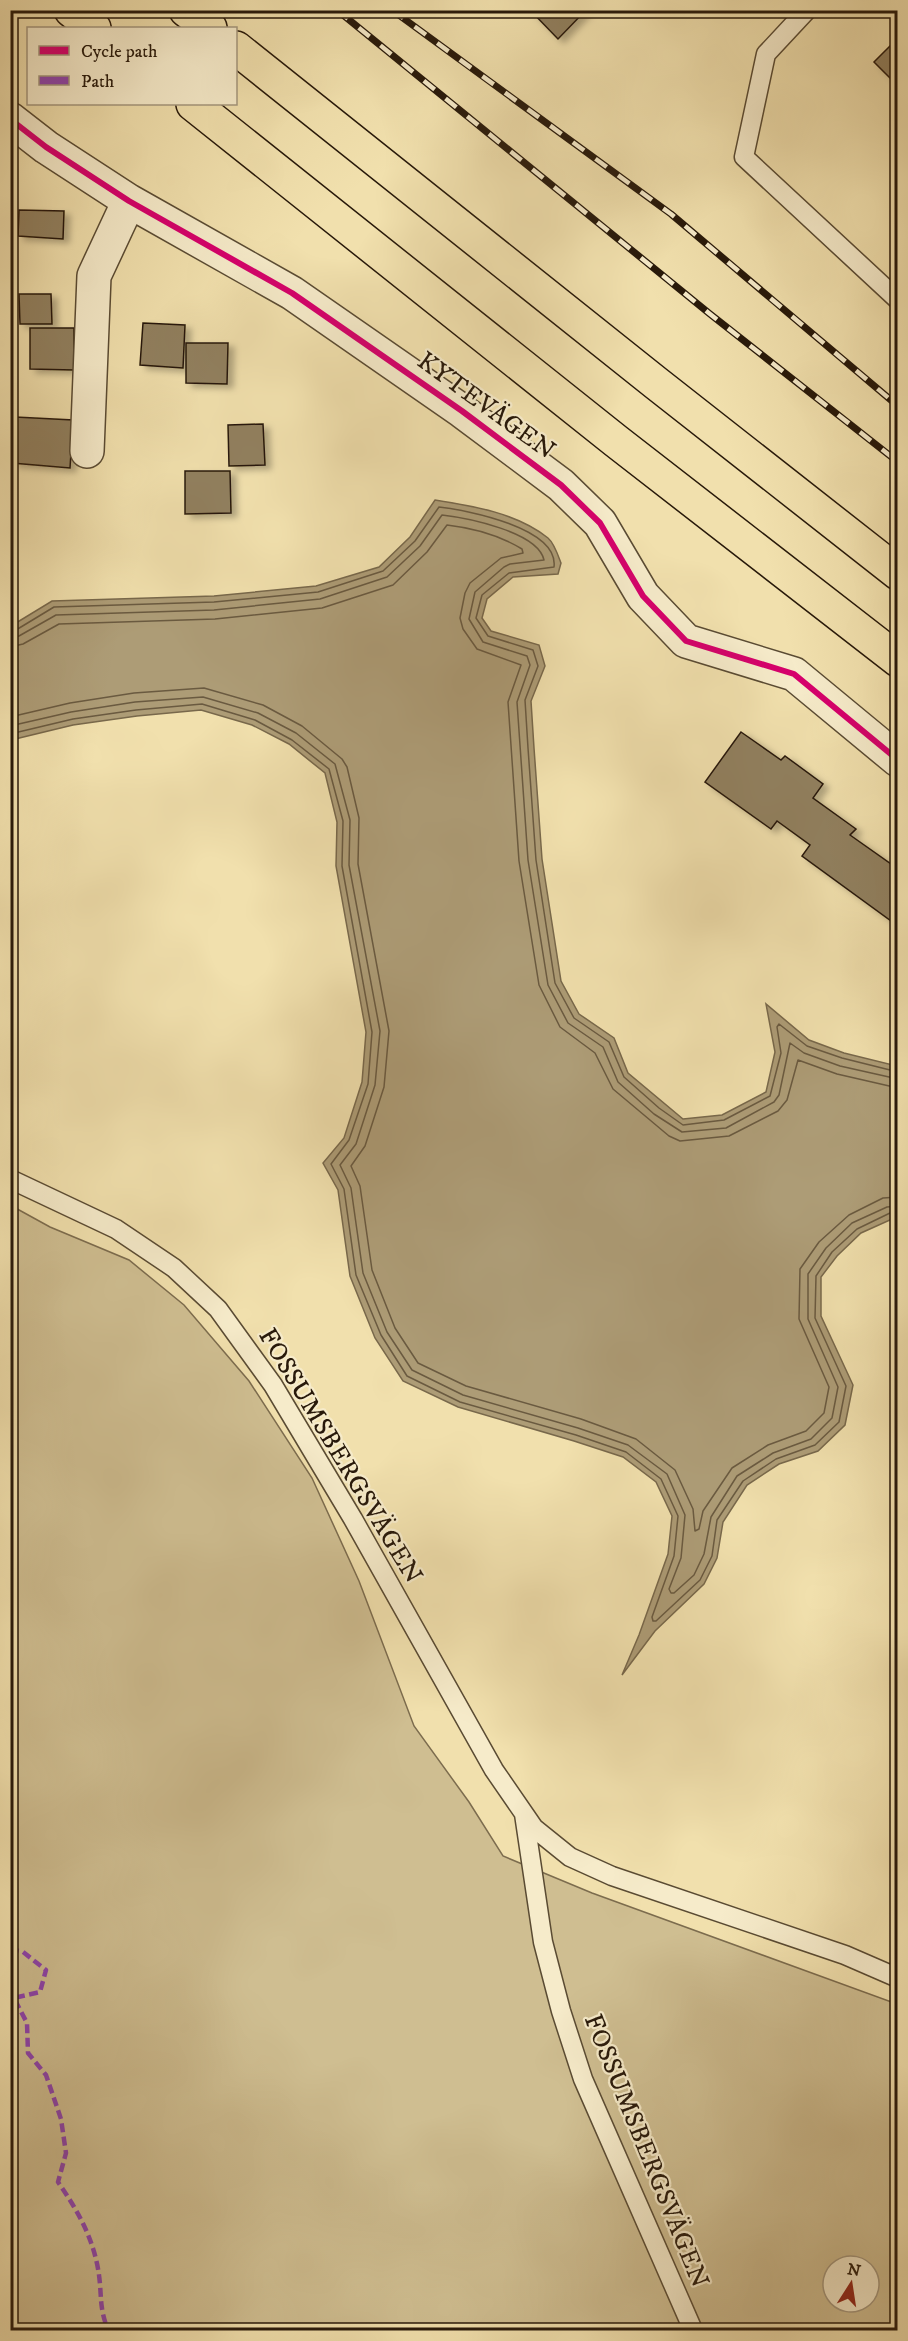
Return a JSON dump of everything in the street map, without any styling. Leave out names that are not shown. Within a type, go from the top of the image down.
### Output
[{"type":"highway","points":[[71,10],[93,27]]},
{"type":"highway","points":[[186,10],[209,27]]},
{"type":"highway","points":[[216,10],[230,27]]},
{"type":"highway","points":[[237,34],[270,74]]},
{"type":"highway","points":[[237,49],[897,573]]},
{"type":"highway","points":[[194,105],[606,433],[897,660]]},
{"type":"street","name":"KYTEVÄGEN","points":[[10,119],[46,147],[129,201],[292,293],[462,411],[561,485],[600,524],[643,596],[686,641],[794,674],[897,760]]},
{"type":"street","points":[[87,451],[94,276],[129,201]]},
{"type":"lane","points":[[807,10],[766,54],[744,157],[897,300]]},
{"type":"lane","name":"FOSSUMSBERGSVÄGEN","points":[[10,1179],[116,1229],[174,1268],[218,1309],[273,1385],[353,1519],[494,1770],[534,1828],[570,1857],[612,1876],[845,1955],[897,1978]]},
{"type":"lane","name":"FOSSUMSBERGSVÄGEN","points":[[523,1813],[543,1942],[579,2067],[693,2331]]},
{"type":"shaded area","points":[[10,1205],[50,1227],[129,1260],[184,1305],[249,1381],[312,1478],[359,1581],[414,1726],[469,1802],[503,1856],[592,1893],[897,2004],[897,2330],[11,2330]]},
{"type":"water","points":[[435,500],[479,508],[523,522],[550,540],[561,563],[558,574],[513,577],[487,599],[482,618],[491,631],[539,645],[545,666],[531,701],[542,859],[561,981],[579,1014],[614,1038],[628,1073],[683,1119],[722,1115],[766,1092],[775,1052],[766,1004],[809,1040],[844,1053],[897,1066],[897,1220],[892,1219],[861,1233],[837,1256],[821,1277],[821,1316],[853,1385],[845,1425],[818,1451],[779,1464],[747,1485],[723,1522],[717,1558],[704,1584],[655,1631],[622,1675],[668,1554],[672,1516],[656,1482],[623,1457],[458,1407],[403,1381],[375,1338],[350,1276],[338,1190],[323,1163],[344,1138],[362,1082],[366,1032],[336,866],[337,822],[325,773],[289,744],[252,725],[201,710],[73,725],[11,740],[11,626],[52,601],[214,596],[316,586],[379,567],[410,537]]},
{"type":"building","points":[[530,10],[586,10],[558,39]]},
{"type":"building","points":[[898,38],[898,86],[874,62]]},
{"type":"building","points":[[19,210],[64,211],[63,239],[18,236]]},
{"type":"building","points":[[19,294],[51,294],[52,324],[20,324]]},
{"type":"building","points":[[143,323],[185,325],[183,368],[140,365]]},
{"type":"building","points":[[30,328],[74,328],[74,370],[30,369]]},
{"type":"building","points":[[186,343],[228,343],[227,384],[186,383]]},
{"type":"building","points":[[15,417],[73,420],[70,468],[12,463]]},
{"type":"building","points":[[263,424],[265,465],[229,466],[228,425]]},
{"type":"building","points":[[185,471],[230,471],[231,513],[185,514]]},
{"type":"building","points":[[741,732],[781,760],[785,756],[823,784],[813,798],[856,829],[850,835],[898,869],[898,926],[802,856],[810,845],[777,821],[771,829],[705,782]]},
{"type":"railway","points":[[337,10],[710,314],[898,462]]},
{"type":"railway","points":[[392,10],[671,214],[898,406]]},
{"type":"marked path","points":[[10,1949],[23,1952],[46,1970],[40,1992],[14,1998],[27,2023],[28,2053],[46,2075],[61,2119],[66,2153],[58,2182],[89,2237],[97,2262],[102,2309],[108,2330]]},
{"type":"cycle path","points":[[10,119],[46,147],[129,201],[292,293],[462,411],[561,485],[600,523],[643,596],[686,641],[794,674],[898,760]]}]
